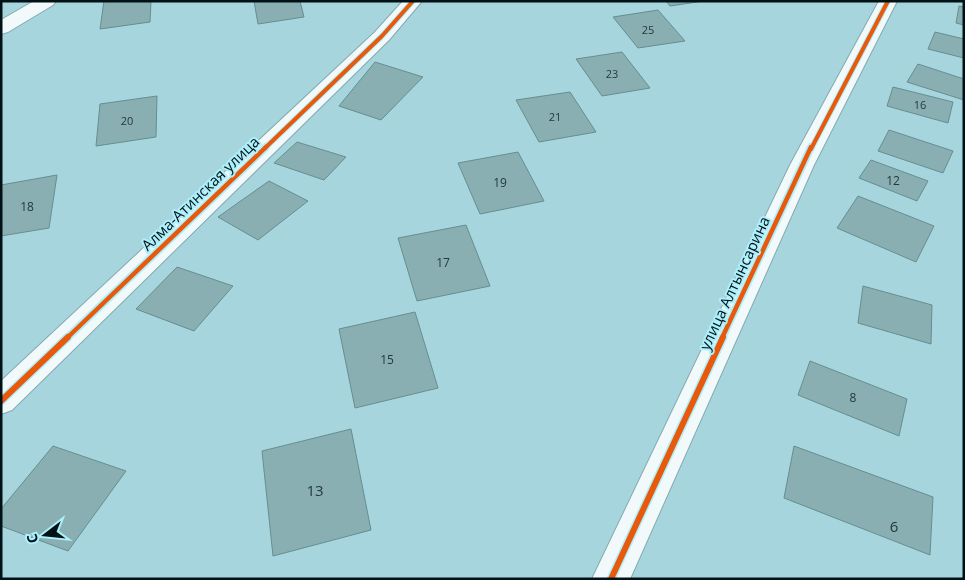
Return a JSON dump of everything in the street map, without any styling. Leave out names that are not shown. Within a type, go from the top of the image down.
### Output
[{"type":"street","points":[[1,28],[47,1]]},
{"type":"street","name":"Алма-Атинская улица","points":[[1,401],[382,36],[413,1]]},
{"type":"street","name":"улица Алтынсарина","points":[[611,579],[802,165],[888,1]]},
{"type":"building","points":[[104,1],[151,1],[150,22],[100,29]]},
{"type":"building","points":[[254,1],[300,1],[304,17],[258,24]]},
{"type":"building","points":[[666,1],[704,1],[670,6]]},
{"type":"building","points":[[959,6],[964,7],[964,25],[956,23]]},
{"type":"building","points":[[658,10],[685,41],[638,48],[613,17]]},
{"type":"building","points":[[935,32],[964,39],[964,58],[928,49]]},
{"type":"building","points":[[622,52],[650,88],[602,96],[576,59]]},
{"type":"building","points":[[375,62],[423,77],[381,120],[339,106]]},
{"type":"building","points":[[918,64],[964,79],[964,100],[907,82]]},
{"type":"building","points":[[893,87],[953,102],[948,123],[887,106]]},
{"type":"building","points":[[570,92],[596,132],[539,142],[516,100]]},
{"type":"building","points":[[157,96],[156,137],[96,146],[100,104]]},
{"type":"building","points":[[889,130],[953,151],[943,173],[878,151]]},
{"type":"building","points":[[297,142],[346,157],[324,180],[274,163]]},
{"type":"building","points":[[518,152],[544,201],[480,214],[458,163]]},
{"type":"building","points":[[871,160],[928,181],[917,201],[859,178]]},
{"type":"building","points":[[57,175],[49,228],[1,236],[1,185]]},
{"type":"building","points":[[269,181],[308,201],[258,240],[218,217]]},
{"type":"building","points":[[858,196],[934,226],[916,262],[837,228]]},
{"type":"building","points":[[466,225],[490,286],[417,301],[398,238]]},
{"type":"building","points":[[177,267],[233,286],[194,331],[136,309]]},
{"type":"building","points":[[863,286],[932,305],[931,344],[858,323]]},
{"type":"building","points":[[415,312],[438,388],[355,408],[339,329]]},
{"type":"building","points":[[810,361],[907,399],[899,436],[798,395]]},
{"type":"building","points":[[351,429],[371,530],[273,556],[262,451]]},
{"type":"building","points":[[53,446],[126,471],[68,551],[1,526],[1,509]]},
{"type":"building","points":[[794,446],[933,497],[930,555],[784,498]]},
{"type":"cycle path","points":[[1,401],[382,36],[413,1]]},
{"type":"cycle path","points":[[611,579],[802,165],[888,1]]}]
